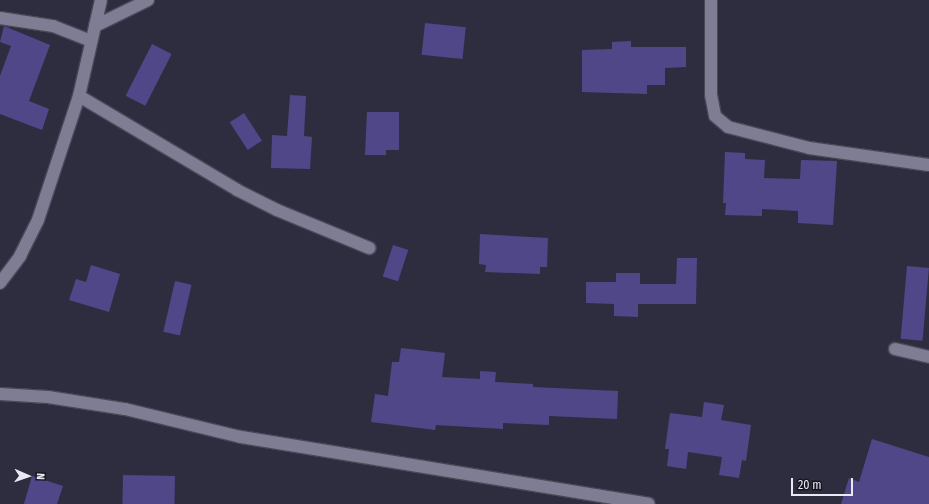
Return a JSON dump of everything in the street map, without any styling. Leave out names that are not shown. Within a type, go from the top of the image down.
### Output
[{"type":"street","points":[[0,283],[20,256],[38,220],[79,96],[101,0]]},
{"type":"street","points":[[95,26],[148,0]]},
{"type":"street","points":[[711,0],[711,95],[715,116],[728,127],[809,148],[929,165]]},
{"type":"street","points":[[0,18],[53,26],[91,41]]},
{"type":"street","points":[[79,96],[244,193],[277,210],[369,248]]},
{"type":"street","points":[[895,350],[929,357]]},
{"type":"street","points":[[0,394],[48,397],[125,409],[241,438],[649,504]]},
{"type":"building","points":[[425,23],[466,27],[462,59],[422,55]]},
{"type":"building","points":[[4,26],[50,45],[29,101],[49,109],[42,130],[0,114],[0,76],[11,46],[0,42]]},
{"type":"building","points":[[631,41],[631,47],[686,47],[686,67],[665,68],[665,85],[647,85],[647,94],[582,92],[582,50],[612,49],[612,42]]},
{"type":"building","points":[[152,44],[172,54],[145,106],[126,96]]},
{"type":"building","points":[[290,95],[306,96],[304,136],[312,137],[310,169],[271,168],[272,135],[287,136]]},
{"type":"building","points":[[367,112],[399,112],[399,150],[386,150],[386,155],[365,155]]},
{"type":"building","points":[[244,113],[262,141],[248,150],[230,122]]},
{"type":"building","points":[[725,152],[745,153],[745,159],[765,160],[764,178],[800,179],[801,160],[837,161],[833,225],[798,223],[798,211],[762,209],[762,216],[725,215],[726,203],[723,203]]},
{"type":"building","points":[[480,234],[548,238],[547,267],[540,267],[540,274],[485,272],[486,265],[479,264]]},
{"type":"building","points":[[393,245],[408,250],[398,281],[383,276]]},
{"type":"building","points":[[677,258],[697,258],[696,304],[638,304],[638,317],[614,316],[614,304],[586,303],[586,282],[616,282],[616,273],[640,273],[640,284],[676,284]]},
{"type":"building","points":[[91,265],[120,274],[109,312],[69,300],[76,279],[86,282]]},
{"type":"building","points":[[907,266],[929,268],[923,341],[901,339]]},
{"type":"building","points":[[175,281],[192,285],[180,335],[163,332]]},
{"type":"building","points":[[401,348],[445,353],[442,377],[480,379],[480,371],[496,372],[495,382],[533,384],[533,387],[618,391],[617,419],[549,416],[549,425],[503,423],[503,429],[436,425],[435,430],[371,422],[375,394],[388,396],[392,362],[399,362]]},
{"type":"building","points":[[704,402],[724,405],[721,420],[751,425],[746,461],[742,460],[739,478],[719,475],[722,457],[688,452],[686,469],[667,466],[669,449],[665,449],[670,413],[702,417]]},
{"type":"building","points":[[872,439],[929,457],[929,504],[841,504],[849,478],[859,482]]},
{"type":"building","points":[[123,475],[175,476],[175,504],[122,504]]},
{"type":"building","points":[[32,476],[63,486],[57,504],[24,504]]}]
